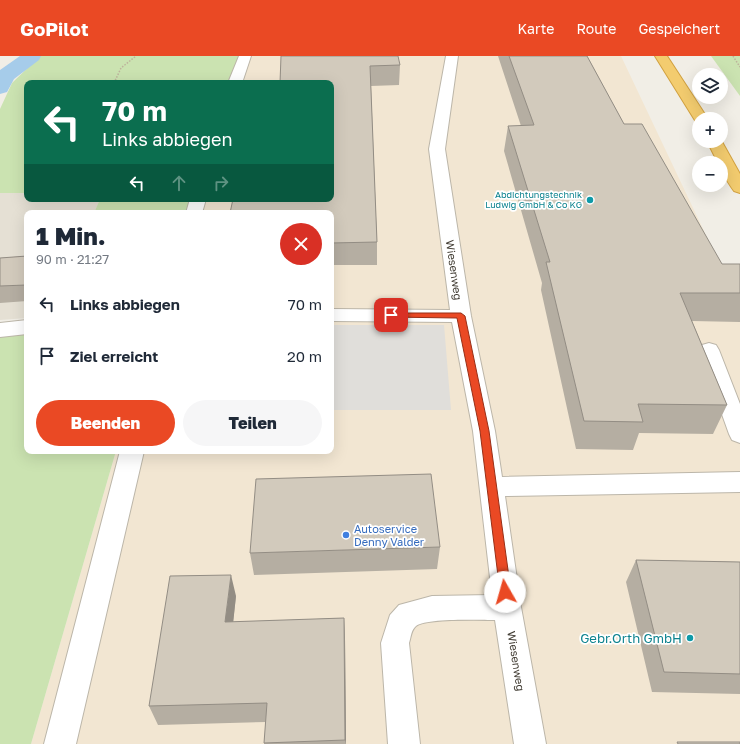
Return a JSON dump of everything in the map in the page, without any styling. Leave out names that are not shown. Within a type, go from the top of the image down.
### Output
[{"type":"highway","points":[[661,56],[697,112]]},
{"type":"highway","points":[[718,148],[740,188]]},
{"type":"street","points":[[236,80],[245,56]]},
{"type":"street","name":"Wiesenweg","points":[[452,56],[437,149],[461,316],[484,431],[507,607],[530,744]]},
{"type":"street","points":[[334,315],[461,316]]},
{"type":"street","points":[[0,330],[24,328]]},
{"type":"street","points":[[709,350],[740,434]]},
{"type":"street","points":[[60,744],[131,454]]},
{"type":"street","points":[[492,487],[740,482]]},
{"type":"street","points":[[404,744],[395,643],[400,624],[409,614],[432,609],[507,607]]},
{"type":"path","points":[[115,80],[121,68],[136,56]]},
{"type":"path","points":[[733,56],[740,67]]},
{"type":"shaded area","points":[[239,56],[621,56],[740,307],[740,744],[31,744],[115,454],[334,454],[334,210],[188,210],[190,202],[334,202],[334,80],[229,80]]},
{"type":"shaded area","points":[[0,193],[24,193],[24,202],[99,202],[95,210],[24,210],[24,318],[0,320]]},
{"type":"shaded area","points":[[334,325],[444,325],[451,410],[334,410]]},
{"type":"green space","points":[[40,56],[239,56],[229,80],[24,80],[24,193],[0,193],[0,109],[12,83]]},
{"type":"green space","points":[[711,56],[740,56],[740,96],[728,79],[728,68],[720,68]]},
{"type":"green space","points":[[99,202],[190,202],[188,210],[95,210]]},
{"type":"green space","points":[[24,333],[24,454],[115,454],[31,744],[0,744],[0,335]]},
{"type":"building","points":[[281,56],[398,56],[400,65],[370,66],[377,242],[334,243],[334,210],[231,210],[232,202],[334,202],[334,80],[280,80]]},
{"type":"building","points":[[509,56],[587,56],[624,124],[642,124],[722,264],[740,264],[740,293],[680,293],[727,405],[638,404],[643,422],[584,421],[546,262],[550,262],[508,126],[534,125]]},
{"type":"building","points":[[24,256],[24,285],[0,286],[0,258]]},
{"type":"building","name":"Autoservice Denny Valder","points":[[431,474],[440,547],[250,553],[256,479]]},
{"type":"building","name":"Gebr.Orth GmbH","points":[[636,560],[740,562],[740,674],[664,672]]},
{"type":"building","points":[[231,575],[225,622],[344,618],[345,740],[264,743],[267,703],[149,706],[170,576]]},
{"type":"building","points":[[677,742],[740,742],[740,744],[678,744]]},
{"type":"waterway","points":[[0,88],[5,76],[32,56]]},
{"type":"place","name":"Abdichtungstechnik Ludwig GmbH & Co KG","points":[[590,200]]},
{"type":"place","name":"Autoservice Denny Valder","points":[[346,535]]},
{"type":"place","name":"Gebr.Orth GmbH","points":[[690,638]]},
{"type":"route","points":[[391,315],[461,316],[484,431],[505,592]]}]
